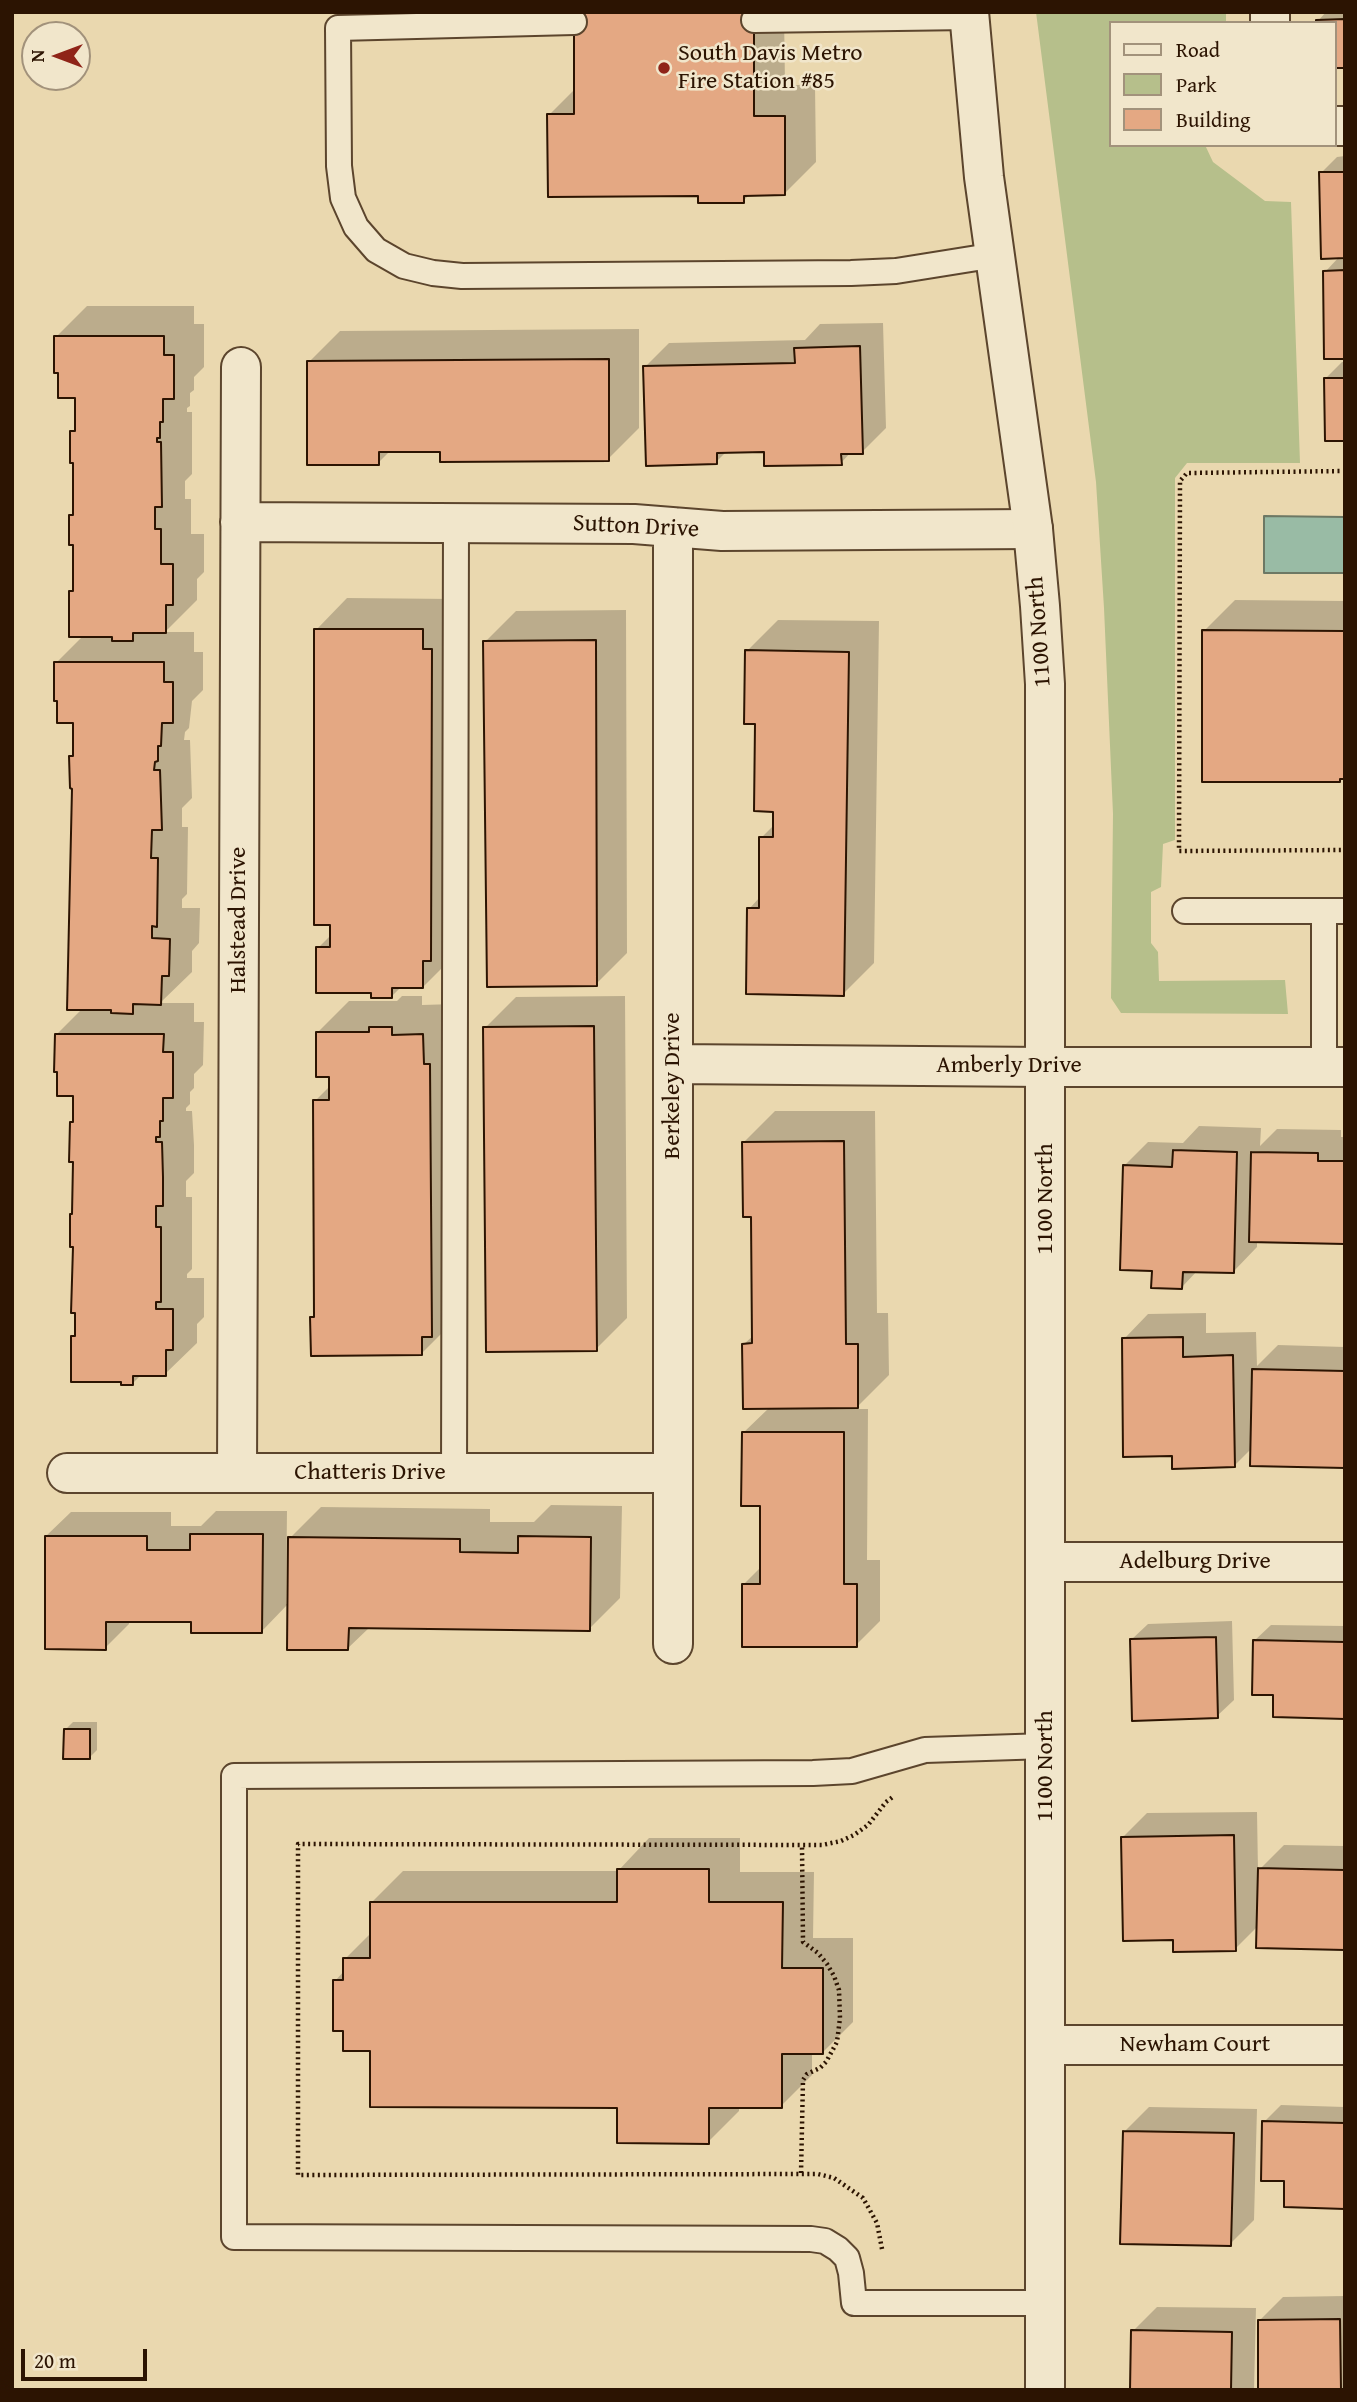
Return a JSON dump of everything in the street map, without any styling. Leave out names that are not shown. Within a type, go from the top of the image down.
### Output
[{"type":"street","name":"1100 North","points":[[969,15],[984,177],[1033,529],[1045,684],[1045,2390]]},
{"type":"street","name":"Halstead Drive","points":[[237,1473],[241,367]]},
{"type":"street","name":"Sutton Drive","points":[[240,522],[634,524],[722,531],[1033,529]]},
{"type":"street","name":"Berkeley Drive","points":[[673,527],[673,1644]]},
{"type":"street","name":"Amberly Drive","points":[[673,1064],[1334,1067]]},
{"type":"street","name":"Chatteris Drive","points":[[67,1473],[673,1473]]},
{"type":"street","name":"Adelburg Drive","points":[[1046,1562],[1345,1562]]},
{"type":"street","name":"Newham Court","points":[[1045,2045],[1345,2045]]},
{"type":"lane","points":[[754,20],[969,15]]},
{"type":"lane","points":[[574,22],[338,28],[339,166],[343,198],[356,227],[376,250],[404,265],[433,273],[462,276],[851,273],[896,271],[996,255]]},
{"type":"lane","points":[[454,1473],[456,523]]},
{"type":"lane","points":[[1185,911],[1334,911],[1334,1067]]},
{"type":"lane","points":[[1045,2304],[854,2304],[847,2258],[825,2241],[811,2239],[234,2237],[234,1776],[813,1773],[861,1769],[925,1750],[1046,1746]]},
{"type":"path","points":[[1345,471],[1187,472],[1180,481],[1179,851],[1345,850]]},
{"type":"path","points":[[884,2258],[877,2223],[863,2198],[834,2178],[802,2173],[298,2175],[298,1844],[802,1846],[841,1842],[854,1835],[896,1794]]},
{"type":"path","points":[[802,1846],[803,1942],[818,1954],[834,1976],[839,1990],[840,2018],[837,2042],[826,2062],[807,2074],[803,2080],[802,2173]]},
{"type":"green space","points":[[1036,12],[1226,12],[1226,21],[1108,21],[1108,147],[1206,147],[1213,162],[1265,201],[1291,202],[1300,463],[1187,463],[1175,478],[1175,840],[1163,844],[1161,887],[1151,892],[1151,943],[1158,952],[1159,981],[1285,980],[1288,1014],[1121,1013],[1111,998],[1113,814],[1096,482]]},
{"type":"shaded area","points":[[1264,516],[1345,517],[1345,573],[1264,573]]},
{"type":"building","name":"South Davis Metro Fire Station #85","points":[[574,12],[754,12],[754,116],[785,116],[785,195],[744,196],[744,203],[698,203],[698,196],[548,197],[547,114],[574,114]]},
{"type":"building","points":[[1345,19],[1345,68],[1336,68],[1336,21],[1316,20]]},
{"type":"building","points":[[1319,172],[1345,172],[1345,258],[1321,259]]},
{"type":"building","points":[[1345,270],[1345,359],[1324,359],[1323,271]]},
{"type":"building","points":[[54,336],[164,336],[164,355],[174,355],[174,399],[163,399],[163,422],[160,422],[160,438],[157,438],[157,442],[161,442],[162,507],[155,507],[155,529],[161,529],[161,564],[173,564],[173,605],[166,605],[166,633],[133,633],[133,641],[112,641],[112,637],[69,637],[69,591],[73,591],[73,545],[69,545],[69,515],[73,515],[70,431],[75,431],[75,398],[58,398],[58,373],[54,373]]},
{"type":"building","points":[[860,346],[863,454],[841,454],[842,465],[764,466],[764,452],[717,453],[717,464],[646,466],[643,366],[795,363],[794,348]]},
{"type":"building","points":[[609,359],[609,461],[440,462],[440,452],[379,452],[379,465],[307,465],[307,361]]},
{"type":"building","points":[[1324,378],[1345,378],[1345,441],[1325,441]]},
{"type":"building","points":[[314,629],[423,629],[423,649],[432,649],[431,961],[423,961],[423,988],[392,988],[392,998],[371,998],[371,993],[316,993],[316,947],[330,947],[330,925],[314,925]]},
{"type":"building","points":[[1202,630],[1345,631],[1345,779],[1340,779],[1340,782],[1202,782]]},
{"type":"building","points":[[596,640],[597,986],[487,987],[483,641]]},
{"type":"building","points":[[745,650],[849,652],[844,996],[746,994],[747,908],[759,908],[759,837],[773,837],[773,812],[754,811],[755,724],[744,724]]},
{"type":"building","points":[[54,662],[164,662],[164,682],[173,682],[173,723],[162,723],[161,746],[158,746],[158,761],[155,762],[154,770],[160,770],[162,830],[152,830],[151,858],[158,858],[157,927],[152,926],[152,938],[170,939],[169,976],[162,976],[161,1005],[133,1004],[133,1014],[111,1013],[111,1010],[67,1010],[72,789],[69,756],[73,756],[73,723],[57,723]]},
{"type":"building","points":[[594,1026],[597,1351],[486,1352],[483,1027]]},
{"type":"building","points":[[369,1027],[392,1027],[392,1035],[423,1034],[424,1064],[430,1064],[432,1337],[422,1337],[422,1355],[311,1356],[310,1317],[314,1317],[313,1100],[329,1100],[329,1077],[316,1077],[316,1032],[369,1032]]},
{"type":"building","points":[[55,1034],[164,1034],[163,1052],[173,1052],[173,1098],[163,1098],[163,1121],[160,1121],[160,1137],[156,1137],[156,1142],[162,1142],[163,1206],[156,1206],[156,1227],[161,1227],[161,1302],[156,1302],[156,1309],[173,1309],[173,1350],[166,1350],[166,1376],[133,1376],[133,1385],[121,1385],[121,1382],[71,1382],[71,1336],[75,1336],[75,1313],[71,1313],[73,1247],[70,1247],[73,1162],[69,1162],[73,1096],[57,1096],[57,1072],[54,1072]]},
{"type":"building","points":[[844,1141],[846,1344],[858,1344],[858,1408],[743,1409],[742,1344],[752,1343],[751,1217],[743,1217],[742,1142]]},
{"type":"building","points":[[1173,1150],[1237,1152],[1234,1273],[1183,1272],[1182,1289],[1151,1288],[1152,1271],[1120,1270],[1123,1165],[1172,1167]]},
{"type":"building","points":[[1251,1152],[1318,1153],[1318,1161],[1345,1161],[1345,1244],[1249,1242]]},
{"type":"building","points":[[1183,1337],[1183,1357],[1233,1355],[1235,1467],[1172,1469],[1172,1456],[1123,1457],[1122,1338]]},
{"type":"building","points":[[1252,1369],[1345,1371],[1345,1468],[1250,1466]]},
{"type":"building","points":[[742,1432],[844,1432],[844,1584],[857,1584],[857,1647],[742,1647],[742,1584],[760,1584],[760,1506],[741,1506]]},
{"type":"building","points":[[190,1534],[263,1534],[262,1633],[191,1633],[191,1622],[106,1622],[106,1650],[45,1649],[45,1536],[147,1536],[147,1550],[190,1550]]},
{"type":"building","points":[[518,1536],[591,1537],[590,1631],[349,1628],[348,1650],[287,1650],[288,1537],[460,1539],[460,1552],[518,1553]]},
{"type":"building","points":[[1216,1637],[1218,1718],[1132,1721],[1130,1639]]},
{"type":"building","points":[[1253,1640],[1345,1642],[1345,1719],[1273,1717],[1273,1695],[1252,1695]]},
{"type":"building","points":[[64,1729],[90,1729],[90,1759],[63,1759]]},
{"type":"building","points":[[1234,1835],[1236,1951],[1173,1952],[1173,1940],[1123,1941],[1121,1837]]},
{"type":"building","points":[[1258,1868],[1345,1870],[1345,1950],[1256,1948]]},
{"type":"building","points":[[617,1869],[709,1869],[709,1902],[783,1902],[782,1968],[823,1968],[823,2054],[782,2054],[782,2108],[709,2108],[709,2144],[617,2143],[617,2108],[370,2107],[370,2051],[343,2051],[343,2031],[333,2031],[333,1980],[343,1980],[343,1958],[370,1958],[370,1902],[617,1902]]},
{"type":"building","points":[[1262,2121],[1345,2123],[1345,2209],[1284,2207],[1284,2181],[1261,2181]]},
{"type":"building","points":[[1123,2131],[1234,2133],[1231,2246],[1120,2244]]},
{"type":"building","points":[[1340,2319],[1341,2390],[1258,2390],[1258,2320]]},
{"type":"building","points":[[1131,2330],[1232,2332],[1231,2390],[1130,2390]]},
{"type":"place","name":"South Davis Metro Fire Station #85","points":[[664,68]]}]
